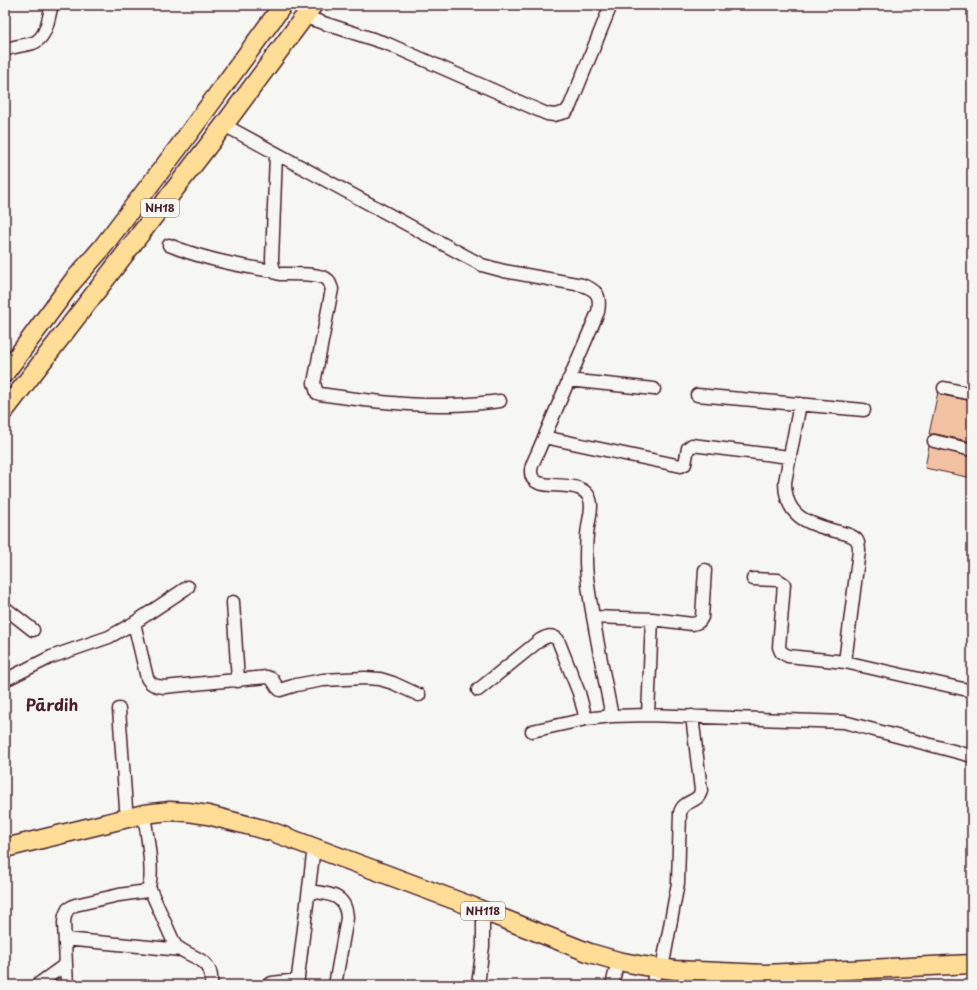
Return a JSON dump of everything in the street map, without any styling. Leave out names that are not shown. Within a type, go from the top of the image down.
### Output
[{"type":"highway","name":"NH18","points":[[5,373],[73,281],[101,249],[178,148],[283,5]]},
{"type":"highway","name":"NH18","points":[[5,410],[224,125],[309,11]]},
{"type":"highway","points":[[73,281],[91,298]]},
{"type":"highway","name":"NH118","points":[[5,839],[126,808],[153,803],[199,803],[240,813],[297,830],[595,943],[631,954],[657,970],[750,962],[972,954]]},
{"type":"highway","name":"NH118","points":[[5,848],[144,814],[170,811],[188,812],[208,815],[270,831],[590,952],[618,961],[657,970],[764,979],[972,964]]},
{"type":"street","points":[[5,50],[13,46],[34,43],[41,38],[45,31],[52,5]]},
{"type":"street","points":[[309,11],[547,114],[554,115],[566,112],[570,106],[611,5]]},
{"type":"street","points":[[224,125],[482,265],[504,271],[582,285],[591,288],[598,297],[600,304],[598,312],[568,380],[531,471],[533,479],[536,482],[542,484],[575,486],[586,493],[589,497],[591,505],[587,535],[586,561],[588,588],[612,716]]},
{"type":"street","points":[[274,270],[272,260],[276,154]]},
{"type":"street","points":[[169,246],[190,254],[228,264],[274,270],[276,273],[280,274],[316,276],[328,280],[332,289],[314,383],[317,393],[370,402],[449,405],[500,401]]},
{"type":"street","points":[[568,380],[654,389]]},
{"type":"street","points":[[944,388],[972,394]]},
{"type":"street","points":[[698,395],[864,410]]},
{"type":"street","points":[[800,404],[785,482],[785,492],[788,501],[792,509],[801,518],[855,538],[858,543],[859,551],[845,662]]},
{"type":"street","points":[[544,437],[681,466],[685,464],[688,448],[692,445],[789,457]]},
{"type":"street","points":[[934,441],[972,450]]},
{"type":"street","points":[[593,617],[652,619],[697,624],[700,621],[702,613],[705,570]]},
{"type":"street","points":[[753,579],[778,580],[784,584],[779,647],[783,654],[788,656],[845,662],[972,691]]},
{"type":"street","points":[[5,680],[51,657],[109,637],[134,623],[188,587]]},
{"type":"street","points":[[233,602],[238,680]]},
{"type":"street","points":[[5,608],[33,630]]},
{"type":"street","points":[[648,715],[652,619]]},
{"type":"street","points":[[134,623],[147,678],[149,682],[155,685],[164,687],[270,677],[280,690],[296,685],[323,680],[365,678],[380,679],[393,683],[419,696]]},
{"type":"street","points":[[478,690],[540,640],[550,636],[555,637],[558,640],[579,693],[586,719]]},
{"type":"street","points":[[120,709],[126,808]]},
{"type":"street","points":[[532,731],[586,719],[612,716],[692,716],[844,722],[972,756]]},
{"type":"street","points":[[657,970],[678,883],[681,808],[684,804],[698,798],[701,790],[692,716]]},
{"type":"street","points":[[67,985],[64,923],[65,915],[68,909],[75,905],[119,895],[147,891],[149,887],[151,881],[151,869],[144,814]]},
{"type":"street","points":[[268,985],[272,983],[297,983],[314,847]]},
{"type":"street","points":[[149,887],[175,945],[181,950],[206,963],[210,970],[211,985]]},
{"type":"street","points":[[309,891],[334,895],[345,904],[347,910],[347,918],[335,985]]},
{"type":"street","points":[[478,985],[483,946],[483,911]]},
{"type":"street","points":[[65,939],[181,950]]},
{"type":"street","points":[[612,985],[618,961]]},
{"type":"street","points":[[37,985],[66,964]]},
{"type":"building","points":[[938,392],[942,395],[972,401],[972,442],[936,434],[929,434]]},
{"type":"building","points":[[929,446],[972,457],[972,478],[925,468]]},
{"type":"district","name":"Pārdih","points":[[52,705]]}]
